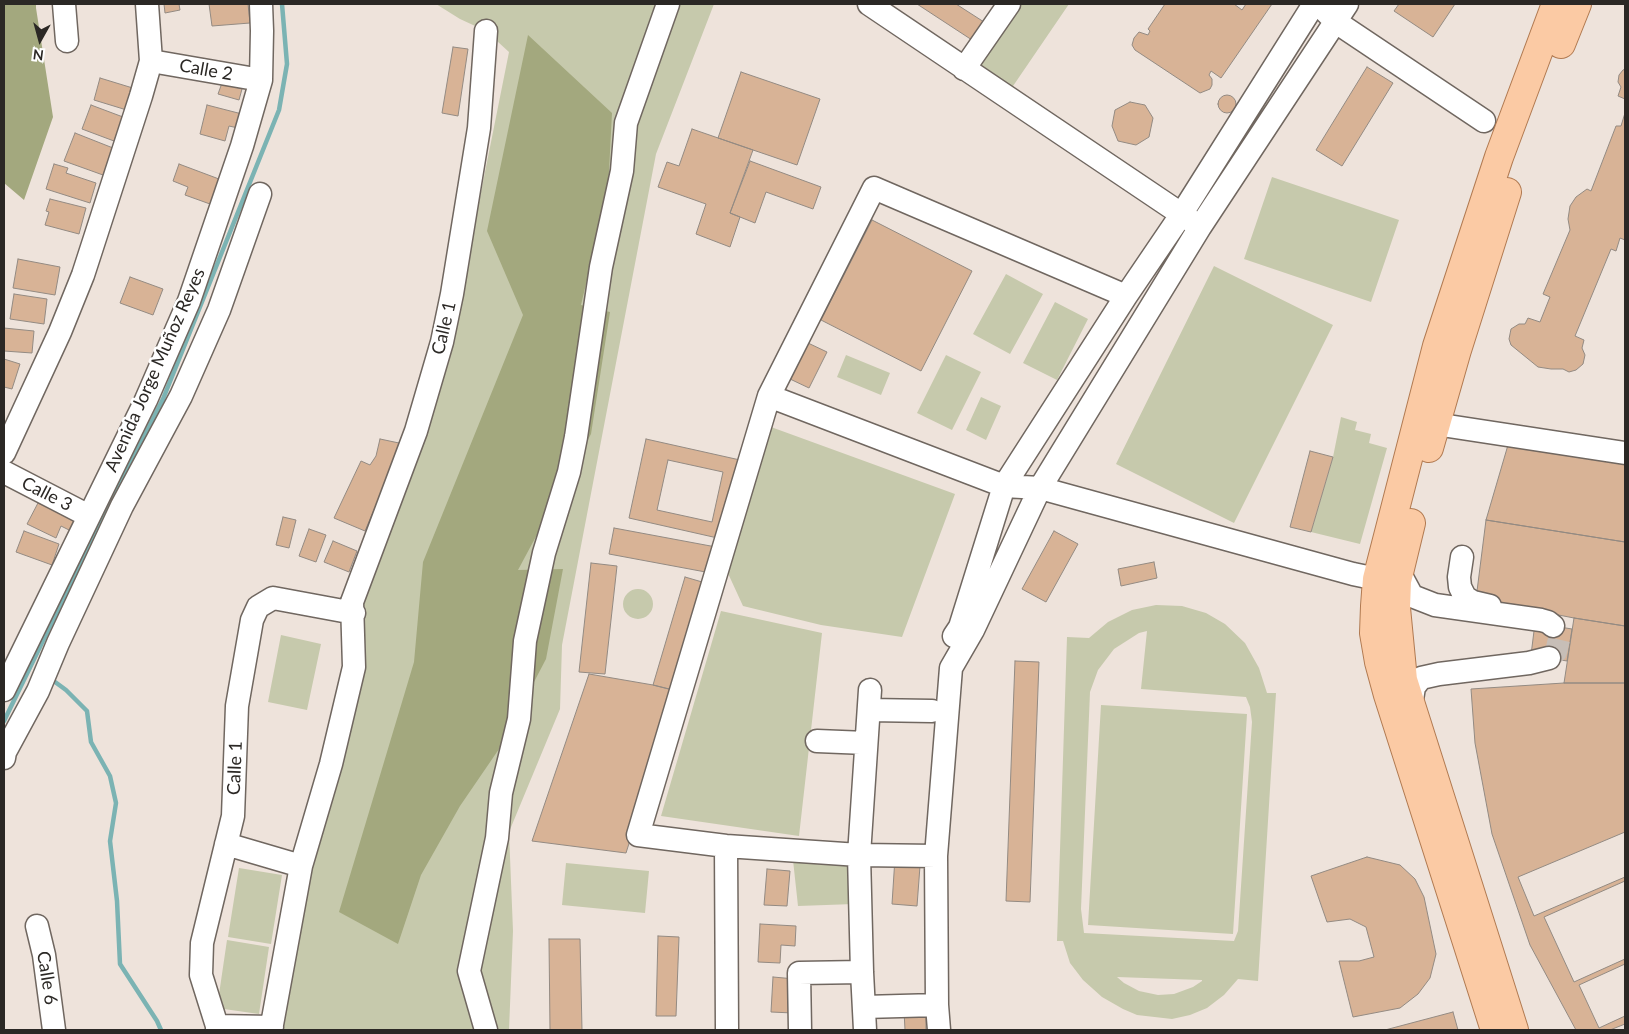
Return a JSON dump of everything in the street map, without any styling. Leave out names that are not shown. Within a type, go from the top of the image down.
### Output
[{"type":"main road","points":[[1554,36],[1556,4]]},
{"type":"main road","points":[[1494,1030],[1400,733],[1379,662],[1374,633],[1426,422],[1437,346],[1499,157],[1554,36],[1577,4]]},
{"type":"main road","points":[[1426,422],[1404,474],[1388,575],[1396,608],[1403,680],[1514,1030]]},
{"type":"street","points":[[64,4],[67,41]]},
{"type":"street","points":[[4,453],[60,332],[83,275],[141,96],[151,61],[147,4]]},
{"type":"street","name":"Avenida Jorge Muñoz Reyes","points":[[4,690],[146,400],[189,301],[242,146],[260,80],[261,4]]},
{"type":"street","points":[[486,1030],[469,971],[497,838],[501,793],[519,719],[525,642],[544,553],[569,472],[576,437],[601,267],[622,171],[626,123],[668,4]]},
{"type":"street","points":[[869,4],[1200,227]]},
{"type":"street","points":[[964,69],[1009,4]]},
{"type":"street","points":[[929,1030],[932,1005],[930,856],[932,711],[938,659],[960,627],[1004,486],[1126,296],[1181,215],[1314,4]]},
{"type":"street","points":[[1318,4],[1342,13],[1484,121]]},
{"type":"street","points":[[930,856],[950,668],[972,630],[1040,488],[1200,227],[1342,13]]},
{"type":"street","name":"Calle 1","points":[[354,614],[273,598],[258,607],[252,620],[237,706],[233,816],[202,943],[201,974],[217,1028],[271,1029],[301,866],[331,764],[354,667],[354,614],[352,602],[416,431],[442,342],[480,128],[486,31]]},
{"type":"street","name":"Calle 2","points":[[151,61],[260,80]]},
{"type":"street","points":[[930,856],[859,855],[726,846],[638,835],[769,396],[874,188],[1126,296]]},
{"type":"street","points":[[4,758],[5,752],[38,691],[58,643],[122,506],[181,396],[219,310],[260,194]]},
{"type":"street","points":[[769,396],[1004,486],[1040,488],[1353,574],[1388,575],[1412,596],[1423,601],[1436,605],[1541,620],[1553,626]]},
{"type":"street","points":[[1426,422],[1625,454]]},
{"type":"street","name":"Calle 3","points":[[4,472],[89,516]]},
{"type":"street","points":[[1386,647],[1385,621],[1389,572],[1406,498],[1404,474]]},
{"type":"street","points":[[1462,557],[1459,576],[1460,586],[1465,597],[1473,602],[1504,610],[1516,617]]},
{"type":"street","points":[[1411,706],[1414,687],[1421,678],[1539,660],[1502,659],[1439,666]]},
{"type":"street","points":[[865,1030],[859,855],[869,700],[932,711]]},
{"type":"street","points":[[817,741],[866,743]]},
{"type":"street","points":[[226,844],[301,866]]},
{"type":"street","points":[[726,846],[727,1030]]},
{"type":"street","name":"Calle 6","points":[[37,926],[44,954],[54,1030]]},
{"type":"street","points":[[800,1030],[799,973],[862,972]]},
{"type":"street","points":[[864,1007],[932,1005]]},
{"type":"street","points":[[932,1005],[939,1030]]},
{"type":"green space","points":[[4,4],[36,4],[53,117],[24,200],[4,183]]},
{"type":"green space","points":[[436,4],[714,4],[656,154],[562,645],[560,709],[509,832],[513,931],[509,1030],[277,1030],[307,872],[366,666],[362,610],[368,584],[452,337],[509,52],[486,31],[460,19]]},
{"type":"green space","points":[[1021,4],[1069,4],[1011,89],[978,66]]},
{"type":"green space","points":[[528,35],[612,113],[608,191],[581,305],[610,312],[591,434],[518,570],[563,569],[546,659],[499,749],[460,806],[421,875],[398,944],[339,912],[414,662],[423,562],[523,315],[487,231]]},
{"type":"green space","points":[[1272,177],[1399,220],[1371,302],[1244,259]]},
{"type":"green space","points":[[1214,266],[1333,325],[1234,523],[1116,464]]},
{"type":"green space","points":[[1006,274],[1043,294],[1010,354],[973,334]]},
{"type":"green space","points":[[1055,302],[1088,319],[1057,380],[1023,363]]},
{"type":"green space","points":[[846,355],[890,373],[881,395],[837,377]]},
{"type":"green space","points":[[946,355],[981,372],[952,430],[917,413]]},
{"type":"green space","points":[[981,397],[1001,406],[986,440],[966,430]]},
{"type":"green space","points":[[1341,417],[1357,422],[1355,430],[1371,434],[1369,443],[1387,448],[1360,544],[1311,532],[1333,457]]},
{"type":"green space","points":[[771,427],[955,494],[902,637],[821,625],[743,606],[726,569]]},
{"type":"green space","points":[[638,589],[649,593],[653,604],[649,615],[638,619],[627,615],[623,604],[627,593]]},
{"type":"green space","points":[[1156,605],[1182,606],[1206,613],[1225,624],[1245,643],[1259,668],[1267,693],[1276,693],[1258,981],[1238,979],[1224,995],[1207,1008],[1190,1015],[1172,1019],[1137,1015],[1102,997],[1083,980],[1070,963],[1063,941],[1057,941],[1067,637],[1089,638],[1108,622],[1132,610]],"holes":[[[1147,631],[1141,689],[1246,697],[1250,707],[1252,722],[1238,931],[1234,941],[1084,933],[1081,909],[1090,692],[1098,670],[1114,649],[1139,633]],[[1117,977],[1202,980],[1202,981],[1193,987],[1174,994],[1158,995],[1139,991]]]},
{"type":"green space","points":[[721,611],[822,633],[799,836],[661,816]]},
{"type":"green space","points":[[281,635],[321,644],[307,710],[268,702]]},
{"type":"green space","points":[[1101,705],[1247,714],[1233,934],[1088,925]]},
{"type":"green space","points":[[793,860],[851,861],[854,904],[798,906]]},
{"type":"green space","points":[[566,863],[649,871],[645,913],[562,905]]},
{"type":"green space","points":[[239,868],[282,875],[271,944],[228,937]]},
{"type":"green space","points":[[227,940],[269,947],[259,1014],[217,1008]]},
{"type":"building","points":[[164,4],[179,4],[180,10],[165,13]]},
{"type":"building","points":[[209,4],[248,4],[250,23],[212,26]]},
{"type":"building","points":[[917,4],[956,4],[984,22],[972,40]]},
{"type":"building","points":[[1165,4],[1234,4],[1242,10],[1246,4],[1272,4],[1221,78],[1211,71],[1209,75],[1212,79],[1212,85],[1210,89],[1200,93],[1135,50],[1132,45],[1134,38],[1139,32],[1148,35],[1150,31],[1148,29]]},
{"type":"building","points":[[1399,4],[1455,4],[1433,37],[1394,11]]},
{"type":"building","points":[[453,47],[468,49],[458,116],[442,113]]},
{"type":"building","points":[[1367,67],[1393,83],[1342,166],[1316,150]]},
{"type":"building","points":[[1625,69],[1625,99],[1618,96],[1621,87],[1618,82],[1619,75]]},
{"type":"building","points":[[741,72],[820,99],[797,165],[718,138]]},
{"type":"building","points":[[100,78],[136,89],[130,111],[94,100]]},
{"type":"building","points":[[222,83],[242,89],[239,100],[218,94]]},
{"type":"building","points":[[1227,95],[1233,98],[1236,104],[1233,110],[1227,113],[1221,110],[1218,104],[1221,98]]},
{"type":"building","points":[[1130,102],[1145,105],[1153,118],[1149,137],[1136,145],[1118,141],[1112,126],[1115,110]]},
{"type":"building","points":[[91,105],[123,117],[114,141],[82,129]]},
{"type":"building","points":[[207,105],[242,114],[238,128],[229,126],[225,141],[200,134]]},
{"type":"building","points":[[1625,113],[1625,240],[1620,238],[1616,251],[1611,249],[1575,336],[1584,340],[1582,348],[1585,355],[1583,364],[1576,370],[1569,372],[1563,369],[1538,367],[1511,345],[1509,339],[1511,329],[1519,324],[1525,324],[1528,318],[1540,322],[1550,297],[1543,294],[1570,230],[1568,219],[1570,206],[1576,197],[1587,189],[1591,191],[1616,126],[1621,126]]},
{"type":"building","points":[[692,129],[753,150],[730,213],[740,217],[730,247],[696,234],[706,204],[658,187],[667,162],[679,166]]},
{"type":"building","points":[[75,133],[113,148],[103,175],[64,161]]},
{"type":"building","points":[[750,161],[821,187],[813,209],[766,192],[755,223],[730,213]]},
{"type":"building","points":[[54,164],[68,168],[66,173],[96,183],[90,203],[46,189]]},
{"type":"building","points":[[179,164],[219,179],[210,204],[185,195],[188,187],[173,181]]},
{"type":"building","points":[[50,199],[86,208],[79,234],[45,225],[49,212],[46,211]]},
{"type":"building","points":[[872,220],[972,271],[921,371],[821,320]]},
{"type":"building","points":[[18,259],[60,267],[55,295],[13,288]]},
{"type":"building","points":[[130,277],[163,289],[153,315],[120,303]]},
{"type":"building","points":[[14,294],[47,299],[44,324],[10,319]]},
{"type":"building","points":[[4,328],[34,331],[32,353],[4,351]]},
{"type":"building","points":[[808,343],[827,352],[809,388],[790,379]]},
{"type":"building","points":[[4,359],[20,364],[12,389],[4,387]]},
{"type":"building","points":[[380,439],[399,443],[395,461],[365,531],[334,518],[361,461],[370,465],[376,456]]},
{"type":"building","points":[[646,439],[740,460],[722,539],[629,518]],"holes":[[[668,460],[723,472],[712,522],[657,510]]]},
{"type":"building","points":[[1508,445],[1625,456],[1625,542],[1486,520]]},
{"type":"building","points":[[1310,451],[1333,457],[1311,532],[1290,527]]},
{"type":"building","points":[[38,503],[76,521],[71,531],[61,526],[56,538],[27,524]]},
{"type":"building","points":[[283,517],[296,520],[289,548],[276,545]]},
{"type":"building","points":[[1486,520],[1625,542],[1625,626],[1476,599]]},
{"type":"building","points":[[614,528],[716,547],[711,573],[609,554]]},
{"type":"building","points":[[309,529],[326,535],[316,562],[299,556]]},
{"type":"building","points":[[24,531],[59,544],[52,565],[16,552]]},
{"type":"building","points":[[1054,531],[1078,544],[1046,602],[1022,589]]},
{"type":"building","points":[[333,541],[357,551],[349,572],[324,562]]},
{"type":"building","points":[[1154,562],[1157,578],[1121,586],[1118,569]]},
{"type":"building","points":[[591,563],[617,566],[605,674],[579,672]]},
{"type":"building","points":[[685,577],[709,584],[677,691],[653,685]]},
{"type":"building","points":[[1574,618],[1625,626],[1625,683],[1564,683]]},
{"type":"building","points":[[1535,623],[1572,629],[1567,661],[1531,655]]},
{"type":"building","points":[[1015,661],[1039,662],[1030,902],[1006,901]]},
{"type":"building","points":[[589,674],[677,691],[626,853],[532,841]]},
{"type":"building","points":[[1564,683],[1625,683],[1625,1030],[1576,1030],[1530,945],[1492,834],[1475,743],[1471,689]]},
{"type":"building","points":[[1625,832],[1625,877],[1534,916],[1518,877]]},
{"type":"building","points":[[1367,857],[1400,865],[1415,879],[1424,897],[1436,954],[1430,978],[1418,994],[1400,1008],[1353,1017],[1339,961],[1359,961],[1374,957],[1366,927],[1350,919],[1327,922],[1311,876]]},
{"type":"building","points":[[895,858],[920,866],[917,906],[892,904]]},
{"type":"building","points":[[767,869],[790,871],[787,906],[764,905]]},
{"type":"building","points":[[1625,881],[1625,959],[1574,982],[1544,917]]},
{"type":"building","points":[[760,924],[796,926],[795,946],[781,945],[780,963],[758,962]]},
{"type":"building","points":[[658,936],[679,937],[676,1016],[656,1016]]},
{"type":"building","points":[[549,939],[580,939],[582,1030],[550,1030]]},
{"type":"building","points":[[1625,964],[1625,1016],[1599,1028],[1579,985]]},
{"type":"building","points":[[773,977],[795,979],[793,1013],[771,1012]]},
{"type":"building","points":[[926,1010],[926,1030],[905,1030],[904,1011]]},
{"type":"building","points":[[1453,1012],[1458,1030],[1385,1030]]},
{"type":"building","points":[[1625,1024],[1625,1030],[1610,1030]]},
{"type":"waterway","points":[[4,721],[163,399],[279,110],[287,64],[282,4]]},
{"type":"waterway","points":[[51,679],[66,690],[87,711],[91,742],[110,776],[116,803],[110,841],[117,901],[120,964],[161,1030]]},
{"type":"tunnel","points":[[1549,658],[1556,652],[1559,639],[1553,626]]}]
